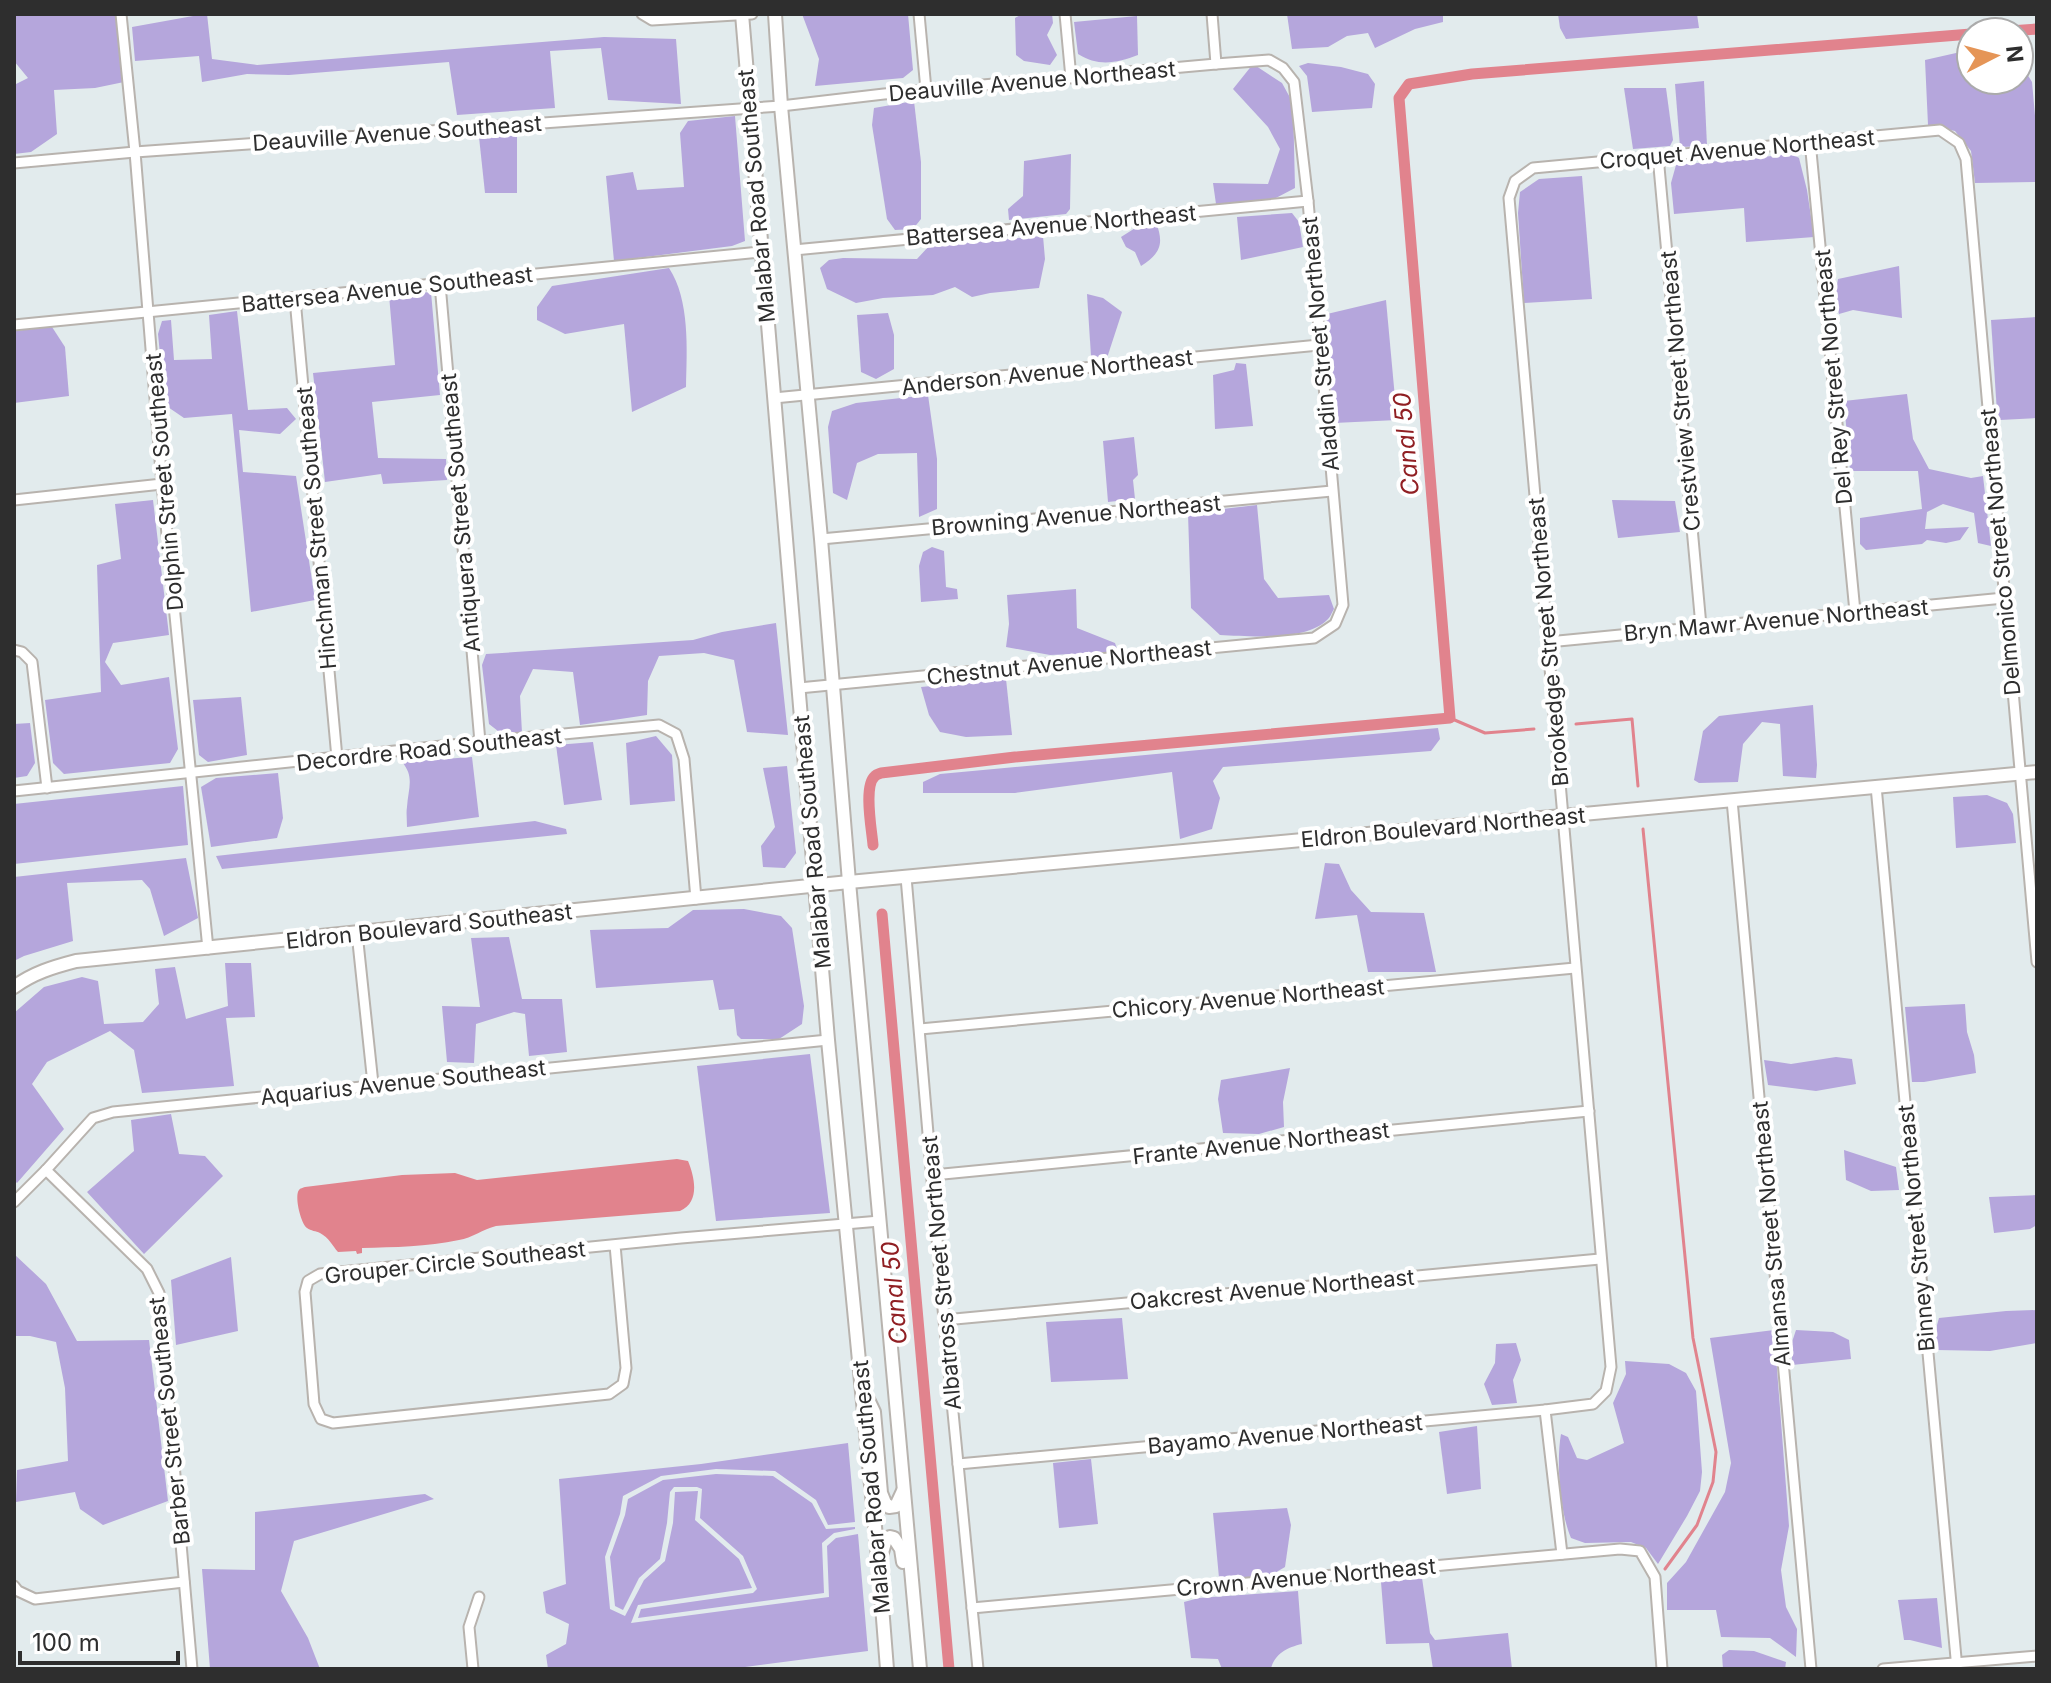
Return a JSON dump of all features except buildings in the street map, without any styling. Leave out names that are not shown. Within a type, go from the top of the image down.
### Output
[{"type":"main road","name":"Malabar Road Southeast","points":[[742,14],[828,1040],[888,1665]]},
{"type":"main road","name":"Malabar Road Southeast","points":[[775,14],[920,1669]]},
{"type":"main road","name":"Eldron Boulevard Northeast","points":[[849,882],[2037,772]]},
{"type":"main road","name":"Eldron Boulevard Southeast","points":[[14,987],[45,970],[76,961],[849,882]]},
{"type":"main road","points":[[861,1385],[874,1412],[881,1493],[885,1503],[889,1507],[896,1506],[904,1489]]},
{"type":"main road","points":[[879,1568],[886,1539],[894,1538],[903,1560],[909,1632],[919,1655]]},
{"type":"street","name":"Dolphin Street Southeast","points":[[121,14],[162,484],[208,949]]},
{"type":"street","points":[[642,14],[652,20],[752,14]]},
{"type":"street","points":[[919,14],[926,90]]},
{"type":"street","points":[[1065,14],[1071,78]]},
{"type":"street","points":[[1212,14],[1216,64]]},
{"type":"street","name":"Deauville Avenue Northeast","points":[[781,106],[1216,64],[1269,60],[1283,68]]},
{"type":"street","name":"Aladdin Street Northeast","points":[[1283,68],[1294,82],[1308,201],[1343,605],[1335,624]]},
{"type":"street","name":"Deauville Avenue Southeast","points":[[14,163],[781,106]]},
{"type":"street","name":"Croquet Avenue Northeast","points":[[1515,181],[1533,168],[1810,141],[1940,130],[1959,143]]},
{"type":"street","name":"Del Rey Street Northeast","points":[[1810,141],[1855,612]]},
{"type":"street","name":"Delmonico Street Northeast","points":[[1959,143],[1966,159],[2037,962]]},
{"type":"street","name":"Crestview Street Northeast","points":[[1658,156],[1701,626]]},
{"type":"street","name":"Brookedge Street Northeast","points":[[1515,181],[1509,198],[1611,1367],[1606,1391]]},
{"type":"street","name":"Battersea Avenue Northeast","points":[[794,250],[1308,201]]},
{"type":"street","name":"Battersea Avenue Southeast","points":[[14,325],[760,252]]},
{"type":"street","name":"Antiquera Street Southeast","points":[[440,284],[480,742]]},
{"type":"street","name":"Hinchman Street Southeast","points":[[295,299],[337,758]]},
{"type":"street","name":"Anderson Avenue Northeast","points":[[774,398],[1319,345]]},
{"type":"street","points":[[14,500],[162,484]]},
{"type":"street","name":"Browning Avenue Northeast","points":[[821,539],[1332,491]]},
{"type":"street","name":"Bryn Mawr Avenue Northeast","points":[[1548,642],[2004,598]]},
{"type":"street","name":"Chestnut Avenue Northeast","points":[[799,688],[1314,638],[1335,624]]},
{"type":"street","points":[[14,650],[22,652],[32,662],[47,788]]},
{"type":"street","name":"Decordre Road Southeast","points":[[14,791],[659,725],[676,734],[684,759],[696,899]]},
{"type":"street","name":"Binney Street Northeast","points":[[1876,786],[1956,1666]]},
{"type":"street","name":"Almansa Street Northeast","points":[[1732,800],[1811,1669]]},
{"type":"street","name":"Albatross Street Northeast","points":[[906,877],[978,1669]]},
{"type":"street","points":[[357,933],[373,1084]]},
{"type":"street","name":"Chicory Avenue Northeast","points":[[920,1029],[1575,968]]},
{"type":"street","name":"Aquarius Avenue Southeast","points":[[14,1202],[93,1118],[118,1112],[828,1040]]},
{"type":"street","name":"Frante Avenue Northeast","points":[[933,1175],[1589,1111]]},
{"type":"street","name":"Barber Street Southeast","points":[[46,1170],[147,1269],[159,1293],[192,1669]]},
{"type":"street","name":"Grouper Circle Southeast","points":[[615,1245],[626,1368],[623,1384],[609,1394],[333,1423],[321,1419],[314,1404],[305,1292],[308,1281],[320,1274],[615,1245],[880,1221]]},
{"type":"street","name":"Oakcrest Avenue Northeast","points":[[944,1320],[1600,1259]]},
{"type":"street","name":"Bayamo Avenue Northeast","points":[[958,1464],[1545,1410],[1593,1404],[1606,1391]]},
{"type":"street","points":[[1545,1410],[1562,1554]]},
{"type":"street","name":"Crown Avenue Northeast","points":[[972,1608],[1620,1549],[1640,1551],[1655,1577],[1662,1669]]},
{"type":"street","points":[[14,1586],[35,1599],[184,1582]]},
{"type":"street","points":[[473,1669],[469,1627],[479,1597]]},
{"type":"street","points":[[1883,1669],[1956,1666],[2037,1656]]},
{"type":"shaded area","points":[[14,14],[117,14],[124,82],[95,88],[54,90],[57,134],[31,152],[14,154],[14,85],[28,78],[14,61]]},
{"type":"shaded area","points":[[207,14],[212,59],[257,65],[604,37],[676,39],[681,104],[608,100],[601,48],[550,51],[555,108],[457,115],[449,62],[289,75],[247,74],[202,82],[199,56],[135,61],[132,27]]},
{"type":"shaded area","points":[[802,14],[908,14],[913,70],[903,78],[815,86],[819,59]]},
{"type":"shaded area","points":[[1022,14],[1052,14],[1053,23],[1047,35],[1057,55],[1050,65],[1024,61],[1016,55],[1015,18]]},
{"type":"shaded area","points":[[1287,14],[1443,14],[1443,22],[1415,29],[1375,48],[1368,33],[1347,36],[1328,47],[1292,49]]},
{"type":"shaded area","points":[[1558,14],[1697,14],[1699,28],[1566,39]]},
{"type":"shaded area","points":[[1137,16],[1138,55],[1108,62],[1093,61],[1078,54],[1074,22]]},
{"type":"shaded area","points":[[1955,53],[1955,96],[2033,96],[2037,182],[1975,183],[1971,151],[1955,131],[1928,125],[1925,60]]},
{"type":"shaded area","points":[[1308,63],[1368,74],[1375,84],[1372,108],[1312,112],[1307,76],[1299,66]]},
{"type":"shaded area","points":[[1253,64],[1282,83],[1293,103],[1295,188],[1274,199],[1216,204],[1213,183],[1268,184],[1280,149],[1268,127],[1233,89]]},
{"type":"shaded area","points":[[1704,81],[1707,146],[1680,147],[1675,84]]},
{"type":"shaded area","points":[[1624,88],[1666,88],[1673,140],[1670,146],[1633,149]]},
{"type":"shaded area","points":[[914,101],[921,162],[921,219],[913,229],[895,230],[887,219],[872,125],[874,108]]},
{"type":"shaded area","points":[[735,116],[745,241],[732,246],[614,261],[606,176],[633,172],[637,190],[684,187],[680,133],[688,121]]},
{"type":"shaded area","points":[[517,135],[517,193],[485,193],[479,137]]},
{"type":"shaded area","points":[[1071,154],[1070,209],[1066,214],[1009,220],[1008,209],[1023,196],[1024,161]]},
{"type":"shaded area","points":[[1792,154],[1799,158],[1814,237],[1746,242],[1744,208],[1674,214],[1671,183],[1676,165]]},
{"type":"shaded area","points":[[1582,176],[1592,299],[1524,303],[1518,213],[1520,192],[1539,179]]},
{"type":"shaded area","points":[[1292,213],[1299,222],[1303,247],[1241,260],[1237,217]]},
{"type":"shaded area","points":[[1156,222],[1159,247],[1153,257],[1141,266],[1135,252],[1126,247],[1121,237],[1140,225]]},
{"type":"shaded area","points":[[1043,236],[1045,259],[1039,288],[972,297],[955,287],[933,295],[856,303],[827,289],[820,268],[829,260],[917,259],[929,246]]},
{"type":"shaded area","points":[[1899,266],[1902,318],[1853,310],[1839,314],[1835,296],[1838,279]]},
{"type":"shaded area","points":[[669,268],[684,310],[686,387],[632,412],[624,324],[565,334],[537,320],[537,307],[552,286]]},
{"type":"shaded area","points":[[431,292],[440,395],[372,402],[378,458],[446,459],[447,480],[383,484],[381,474],[325,482],[313,373],[395,365],[389,295]]},
{"type":"shaded area","points":[[1087,294],[1103,298],[1122,312],[1107,358],[1091,356]]},
{"type":"shaded area","points":[[1386,300],[1397,420],[1334,423],[1327,314]]},
{"type":"shaded area","points":[[237,311],[248,410],[287,408],[296,419],[280,434],[239,430],[243,472],[296,476],[315,600],[251,612],[232,414],[184,418],[165,405],[158,334],[162,321],[171,320],[174,360],[212,359],[209,315]]},
{"type":"shaded area","points":[[888,313],[894,335],[894,369],[876,379],[861,372],[857,315]]},
{"type":"shaded area","points":[[2037,317],[2037,418],[2000,420],[1991,320]]},
{"type":"shaded area","points":[[52,327],[65,347],[69,396],[14,403],[14,331]]},
{"type":"shaded area","points":[[1236,363],[1246,364],[1253,426],[1215,429],[1213,375],[1234,370]]},
{"type":"shaded area","points":[[1907,394],[1913,439],[1929,469],[1971,478],[1983,476],[1991,546],[1978,543],[1974,513],[1943,504],[1927,512],[1925,529],[1969,527],[1960,540],[1946,543],[1927,540],[1922,544],[1866,550],[1860,544],[1860,518],[1922,509],[1918,471],[1850,471],[1844,401]]},
{"type":"shaded area","points":[[928,395],[937,459],[937,509],[919,517],[917,453],[878,454],[857,463],[847,500],[833,493],[828,427],[832,411],[856,403]]},
{"type":"shaded area","points":[[1134,437],[1138,475],[1133,480],[1135,499],[1108,502],[1103,441]]},
{"type":"shaded area","points":[[153,500],[169,635],[113,643],[105,662],[121,685],[169,677],[178,749],[170,763],[64,774],[53,763],[45,700],[101,692],[97,565],[121,559],[115,504]]},
{"type":"shaded area","points":[[1612,500],[1675,501],[1680,532],[1618,538]]},
{"type":"shaded area","points":[[1257,505],[1264,579],[1278,598],[1329,595],[1334,609],[1328,619],[1317,627],[1291,635],[1220,635],[1191,608],[1188,513]]},
{"type":"shaded area","points":[[932,547],[944,551],[946,587],[957,589],[958,599],[921,602],[919,566],[923,552]]},
{"type":"shaded area","points":[[1076,589],[1077,628],[1115,643],[1118,652],[1050,655],[1006,647],[1009,624],[1007,595]]},
{"type":"shaded area","points":[[776,623],[788,735],[747,732],[734,660],[704,653],[659,656],[648,681],[647,715],[580,725],[573,672],[533,669],[520,696],[522,733],[498,731],[489,724],[482,665],[486,654],[693,640]]},
{"type":"shaded area","points":[[1006,679],[1012,735],[966,737],[940,732],[929,715],[921,687]]},
{"type":"shaded area","points":[[241,697],[247,755],[208,762],[199,755],[193,700]]},
{"type":"shaded area","points":[[1813,705],[1816,778],[1783,776],[1780,724],[1762,722],[1743,744],[1738,782],[1699,783],[1694,780],[1703,731],[1719,716]]},
{"type":"shaded area","points":[[30,723],[35,763],[27,776],[14,778],[14,724]]},
{"type":"shaded area","points":[[1438,728],[1440,739],[1431,751],[1223,767],[1213,781],[1220,798],[1212,829],[1180,839],[1172,772],[1015,793],[923,793],[923,782],[940,774]]},
{"type":"shaded area","points":[[656,736],[672,755],[675,801],[630,805],[626,743]]},
{"type":"shaded area","points":[[593,742],[602,800],[564,805],[556,745]]},
{"type":"shaded area","points":[[472,757],[479,817],[407,827],[410,778],[402,762]]},
{"type":"shaded area","points":[[787,766],[796,853],[785,868],[763,867],[761,846],[775,827],[763,768]]},
{"type":"shaded area","points":[[278,773],[283,818],[277,838],[211,847],[201,787],[216,778]]},
{"type":"shaded area","points":[[183,786],[188,845],[14,864],[14,804]]},
{"type":"shaded area","points":[[1987,795],[2007,803],[2013,814],[2016,843],[1956,848],[1953,797]]},
{"type":"shaded area","points":[[535,821],[566,829],[567,834],[222,869],[216,856]]},
{"type":"shaded area","points":[[186,858],[198,918],[164,936],[150,889],[142,880],[67,883],[73,941],[14,961],[14,877]]},
{"type":"shaded area","points":[[1325,863],[1339,864],[1351,890],[1371,912],[1424,913],[1436,972],[1368,972],[1357,915],[1315,919]]},
{"type":"shaded area","points":[[744,909],[781,916],[792,928],[804,1006],[802,1024],[779,1039],[741,1039],[737,1035],[734,1009],[719,1010],[713,980],[596,988],[590,930],[668,928],[693,910]]},
{"type":"shaded area","points":[[509,937],[522,999],[562,999],[567,1052],[529,1056],[525,1014],[514,1012],[476,1024],[474,1063],[447,1062],[442,1006],[480,1007],[471,938]]},
{"type":"shaded area","points":[[225,963],[251,963],[255,1017],[226,1018],[234,1086],[142,1093],[134,1050],[110,1031],[47,1062],[32,1084],[64,1129],[17,1183],[14,1180],[14,1013],[44,987],[82,977],[98,981],[104,1024],[143,1022],[159,1004],[155,969],[175,967],[186,1019],[228,1006]]},
{"type":"shaded area","points":[[1965,1004],[1967,1032],[1976,1073],[1912,1082],[1905,1007]]},
{"type":"shaded area","points":[[810,1054],[830,1213],[716,1221],[697,1066]]},
{"type":"shaded area","points":[[1836,1057],[1852,1059],[1856,1084],[1816,1091],[1768,1085],[1764,1060],[1791,1064]]},
{"type":"shaded area","points":[[1290,1068],[1283,1102],[1284,1127],[1259,1134],[1223,1133],[1218,1099],[1221,1080]]},
{"type":"shaded area","points":[[171,1114],[179,1154],[205,1156],[223,1176],[144,1254],[87,1192],[134,1151],[131,1120]]},
{"type":"shaded area","points":[[1844,1150],[1896,1167],[1899,1190],[1871,1191],[1846,1180]]},
{"type":"shaded area","points":[[677,1159],[688,1161],[694,1182],[691,1202],[680,1211],[496,1226],[459,1240],[362,1248],[362,1253],[357,1254],[356,1251],[338,1252],[323,1235],[307,1228],[298,1204],[299,1190],[305,1187],[402,1175],[455,1173],[477,1180]]},
{"type":"shaded area","points":[[2037,1195],[2037,1225],[2030,1229],[1994,1233],[1989,1197]]},
{"type":"shaded area","points":[[14,1254],[46,1284],[77,1341],[149,1340],[168,1501],[103,1525],[80,1509],[75,1492],[16,1502],[17,1470],[68,1461],[65,1388],[56,1342],[14,1336]]},
{"type":"shaded area","points":[[231,1257],[238,1331],[176,1345],[171,1280]]},
{"type":"shaded area","points":[[2037,1310],[2037,1343],[1990,1351],[1937,1350],[1935,1332],[1939,1318]]},
{"type":"shaded area","points":[[1122,1318],[1128,1379],[1051,1382],[1046,1322]]},
{"type":"shaded area","points":[[1774,1330],[1789,1526],[1781,1570],[1786,1607],[1797,1629],[1796,1657],[1770,1638],[1721,1637],[1716,1610],[1667,1610],[1667,1583],[1686,1562],[1725,1492],[1731,1463],[1710,1338]]},
{"type":"shaded area","points":[[1796,1330],[1833,1332],[1849,1340],[1851,1359],[1792,1365],[1792,1342]]},
{"type":"shaded area","points":[[1516,1343],[1521,1360],[1513,1380],[1517,1403],[1492,1405],[1484,1384],[1495,1363],[1496,1344]]},
{"type":"shaded area","points":[[1625,1361],[1669,1364],[1686,1373],[1696,1391],[1702,1472],[1700,1491],[1658,1564],[1646,1548],[1631,1542],[1585,1543],[1571,1538],[1562,1501],[1561,1434],[1568,1437],[1577,1458],[1587,1460],[1624,1443],[1613,1403],[1626,1374]]},
{"type":"shaded area","points":[[1477,1426],[1481,1489],[1447,1494],[1439,1432]]},
{"type":"shaded area","points":[[848,1443],[855,1522],[828,1525],[816,1500],[775,1471],[716,1469],[661,1476],[623,1496],[605,1557],[610,1609],[625,1616],[644,1580],[665,1561],[673,1523],[675,1492],[698,1491],[695,1520],[739,1559],[752,1588],[638,1605],[631,1623],[829,1597],[827,1546],[836,1538],[858,1534],[868,1651],[730,1669],[548,1669],[546,1655],[566,1644],[569,1624],[546,1613],[543,1592],[566,1584],[559,1479],[701,1464]]},
{"type":"shaded area","points":[[1091,1459],[1098,1524],[1059,1528],[1053,1463]]},
{"type":"shaded area","points":[[716,1474],[773,1476],[812,1503],[826,1529],[855,1527],[834,1533],[822,1543],[824,1593],[638,1618],[641,1609],[753,1593],[757,1589],[743,1556],[700,1518],[702,1489],[674,1487],[670,1492],[660,1559],[639,1578],[623,1610],[615,1606],[610,1557],[628,1499],[663,1480]]},
{"type":"shaded area","points":[[425,1494],[434,1499],[294,1541],[281,1591],[308,1638],[320,1669],[210,1669],[202,1569],[255,1570],[255,1512]]},
{"type":"shaded area","points":[[1287,1508],[1291,1525],[1285,1567],[1268,1577],[1219,1578],[1213,1513]]},
{"type":"shaded area","points":[[1422,1578],[1430,1633],[1435,1640],[1508,1633],[1512,1669],[1433,1669],[1429,1643],[1386,1644],[1381,1582]]},
{"type":"shaded area","points":[[1298,1591],[1302,1644],[1282,1652],[1271,1669],[1222,1669],[1218,1659],[1191,1658],[1184,1602],[1199,1598]]},
{"type":"shaded area","points":[[1937,1598],[1942,1648],[1904,1640],[1898,1600]]},
{"type":"shaded area","points":[[1729,1650],[1754,1651],[1786,1662],[1785,1669],[1723,1669],[1722,1655]]},
{"type":"waterway","name":"Canal 50","points":[[873,845],[869,789],[871,781],[881,773],[1015,757],[1450,718],[1399,98],[1409,84],[1472,74],[1955,35]]},
{"type":"waterway","points":[[1450,718],[1485,733],[1534,729]]},
{"type":"waterway","points":[[1576,724],[1632,719],[1638,786]]},
{"type":"waterway","points":[[1643,829],[1693,1338],[1716,1452],[1713,1482],[1697,1525],[1665,1569]]},
{"type":"waterway","name":"Canal 50","points":[[882,914],[949,1669]]}]
